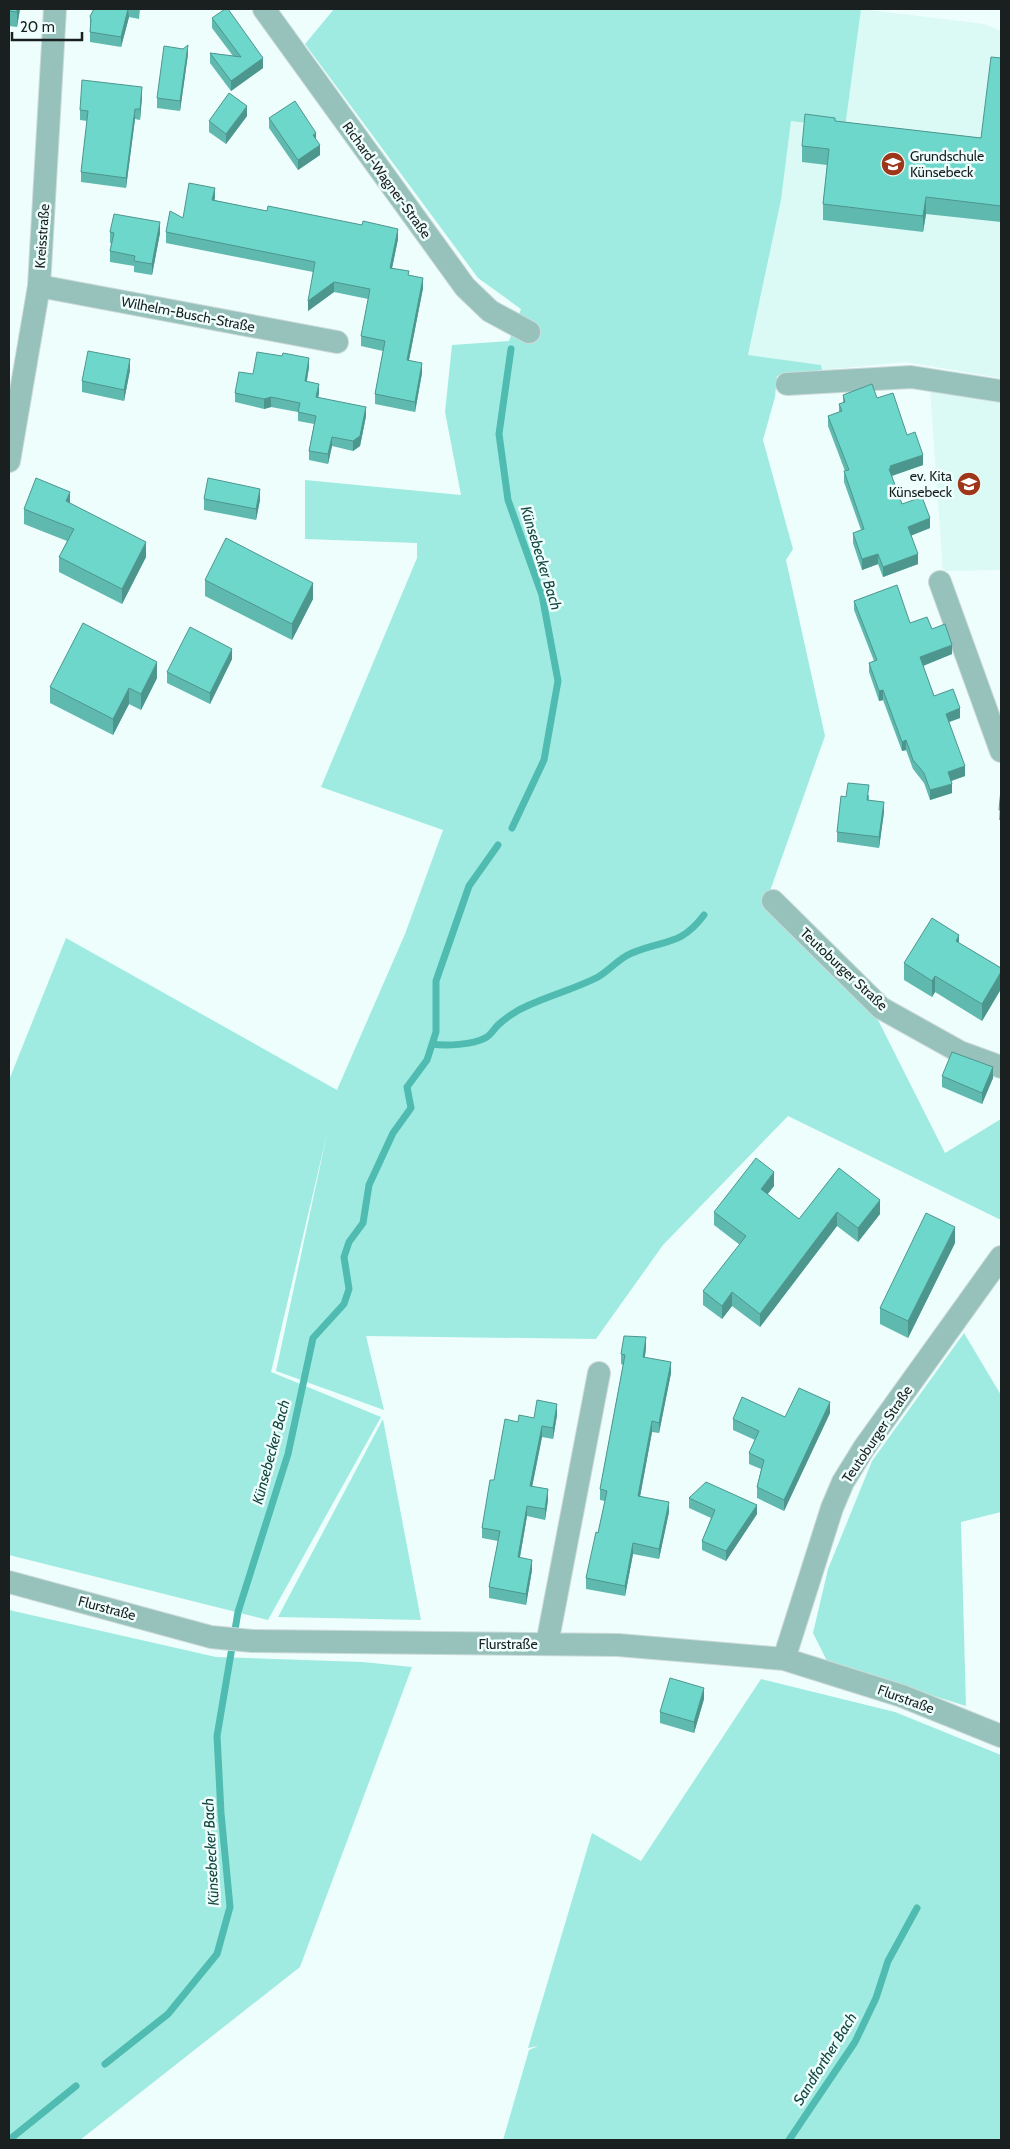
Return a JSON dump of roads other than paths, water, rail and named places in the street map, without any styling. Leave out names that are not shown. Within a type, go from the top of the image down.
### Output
[{"type":"street","name":"Kreisstraße","points":[[9,461],[39,286],[55,9]]},
{"type":"street","name":"Richard-Wagner-Straße","points":[[264,9],[465,286],[490,312],[529,332]]},
{"type":"street","name":"Wilhelm-Busch-Straße","points":[[39,286],[337,342]]},
{"type":"street","points":[[788,384],[911,377],[1001,391]]},
{"type":"street","points":[[940,582],[1001,751]]},
{"type":"street","name":"Teutoburger Straße","points":[[773,901],[881,1008],[960,1052],[1001,1067]]},
{"type":"street","name":"Teutoburger Straße","points":[[784,1659],[832,1508],[843,1482],[864,1448],[1001,1257]]},
{"type":"street","points":[[547,1644],[598,1373]]},
{"type":"street","name":"Flurstraße","points":[[9,1582],[211,1637],[252,1641],[618,1645],[784,1659],[902,1696],[1001,1736]]},
{"type":"waterway","name":"Künsebecker Bach","points":[[511,349],[499,434],[508,500],[542,595],[558,681],[544,760],[512,828]]},
{"type":"waterway","name":"Künsebecker Bach","points":[[105,2064],[168,2014],[217,1954],[230,1907],[221,1813],[217,1736],[238,1612],[288,1454],[313,1338],[344,1304],[349,1289],[344,1257],[349,1242],[363,1223],[369,1185],[393,1133],[411,1108],[407,1087],[427,1060],[436,1032],[436,981],[469,886],[498,845]]},
{"type":"waterway","points":[[432,1044],[459,1044],[485,1038],[501,1022],[519,1010],[598,977],[632,953],[679,937],[695,925],[704,915]]},
{"type":"waterway","name":"Sandforther Bach","points":[[789,2140],[855,2042],[876,1998],[888,1961],[917,1908]]},
{"type":"waterway","name":"Künsebecker Bach","points":[[9,2140],[76,2086]]},
{"type":"place","name":"Grundschule Künsebeck","points":[[893,164]]},
{"type":"place","name":"ev. Kita Künsebeck","points":[[969,484]]}]
